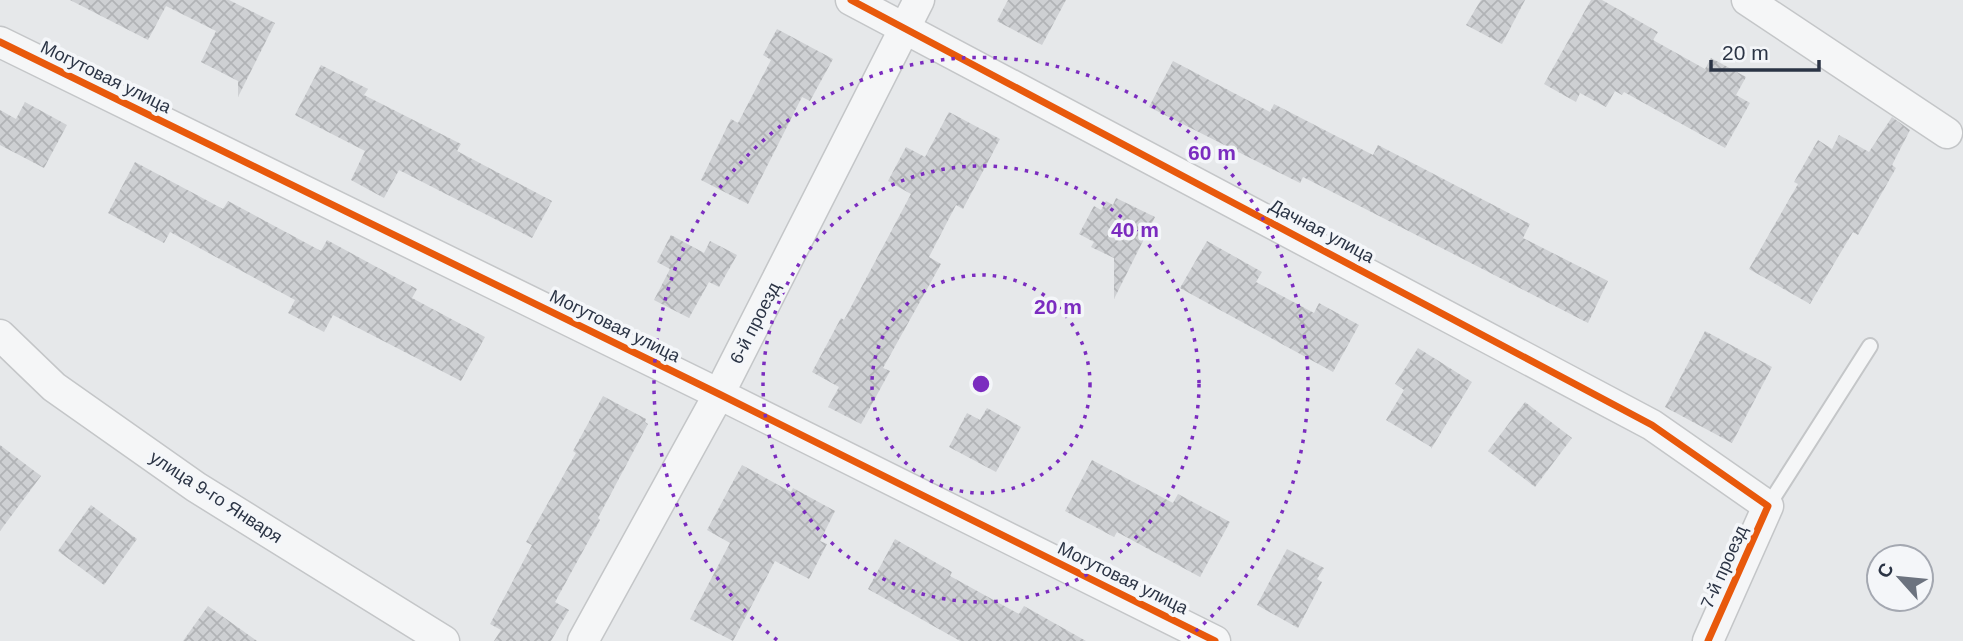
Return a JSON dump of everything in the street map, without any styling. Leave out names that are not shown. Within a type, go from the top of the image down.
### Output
[{"type":"street","name":"Дачная улица","points":[[851,0],[1652,425],[1768,506]]},
{"type":"street","name":"6-й проезд","points":[[583,641],[719,394],[919,0]]},
{"type":"street","points":[[1747,0],[1947,133]]},
{"type":"street","name":"Могутовая улица","points":[[0,42],[719,394],[1215,641]]},
{"type":"street","name":"улица 9-го Января","points":[[0,335],[54,387],[186,479],[444,641]]},
{"type":"street","name":"7-й проезд","points":[[1708,641],[1768,506]]},
{"type":"lane","points":[[1768,506],[1870,346]]},
{"type":"building","points":[[70,0],[229,0],[275,23],[238,97],[238,81],[201,62],[216,31],[166,6],[148,40]]},
{"type":"building","points":[[1008,0],[1066,0],[1042,45],[997,21]]},
{"type":"building","points":[[1481,0],[1525,0],[1502,44],[1466,25]]},
{"type":"building","points":[[1591,0],[1602,0],[1658,32],[1653,40],[1705,69],[1711,58],[1746,77],[1736,95],[1750,103],[1725,148],[1624,92],[1622,95],[1615,91],[1606,107],[1580,93],[1576,102],[1544,84]]},
{"type":"building","points":[[777,29],[833,59],[810,101],[802,97],[748,204],[701,180],[731,119],[738,123],[771,60],[763,55]]},
{"type":"building","points":[[1173,61],[1270,112],[1274,104],[1373,155],[1378,145],[1530,224],[1523,238],[1608,281],[1588,323],[1303,177],[1300,183],[1149,107]]},
{"type":"building","points":[[321,65],[368,89],[364,95],[461,144],[457,151],[552,201],[532,238],[399,170],[384,198],[351,180],[365,151],[295,115]]},
{"type":"building","points":[[25,102],[67,125],[44,168],[0,145],[0,110],[16,119]]},
{"type":"building","points":[[949,112],[1000,139],[963,209],[956,205],[929,257],[941,264],[883,368],[890,371],[861,424],[828,407],[839,387],[812,372],[841,318],[844,320],[911,194],[888,181],[906,147],[925,157]]},
{"type":"building","points":[[1892,117],[1910,130],[1892,165],[1896,168],[1858,235],[1853,232],[1810,304],[1749,269],[1798,184],[1794,182],[1818,140],[1832,149],[1839,135],[1869,152]]},
{"type":"building","points":[[135,162],[223,209],[228,201],[321,251],[327,240],[417,289],[412,298],[485,337],[461,381],[333,315],[324,332],[288,313],[295,300],[170,232],[164,243],[108,213]]},
{"type":"building","points":[[1116,198],[1155,217],[1114,299],[1114,258],[1091,247],[1094,242],[1079,234],[1094,206],[1101,210],[1106,201],[1113,205]]},
{"type":"building","points":[[671,235],[704,253],[710,241],[737,255],[719,287],[709,282],[689,318],[654,300],[670,269],[657,262]]},
{"type":"building","points":[[1207,241],[1262,272],[1256,282],[1314,313],[1319,303],[1359,325],[1333,372],[1180,288]]},
{"type":"building","points":[[1705,331],[1772,367],[1732,443],[1665,407]]},
{"type":"building","points":[[1418,348],[1472,382],[1431,449],[1386,420],[1404,390],[1395,384]]},
{"type":"building","points":[[603,396],[646,419],[648,424],[555,602],[569,610],[551,641],[494,641],[501,630],[490,624],[532,545],[526,542],[576,453],[573,451]]},
{"type":"building","points":[[1525,402],[1572,438],[1535,487],[1488,451]]},
{"type":"building","points":[[987,408],[1021,427],[996,472],[949,447],[967,413],[980,420]]},
{"type":"building","points":[[0,445],[41,476],[0,531]]},
{"type":"building","points":[[1092,460],[1173,503],[1178,494],[1230,522],[1200,577],[1117,532],[1114,537],[1065,511]]},
{"type":"building","points":[[742,465],[791,492],[793,488],[835,511],[820,541],[827,544],[809,579],[775,561],[733,641],[690,619],[730,543],[707,530]]},
{"type":"building","points":[[91,505],[137,539],[104,585],[58,551]]},
{"type":"building","points":[[895,539],[952,572],[950,576],[1019,614],[1024,606],[1086,641],[960,641],[868,589]]},
{"type":"building","points":[[1287,549],[1324,568],[1317,579],[1322,582],[1298,628],[1257,605]]},
{"type":"building","points":[[208,606],[257,641],[183,641]]},
{"type":"cycle path","points":[[851,0],[1652,425],[1768,506],[1708,641]]},
{"type":"cycle path","points":[[0,42],[719,394],[1215,641]]}]
